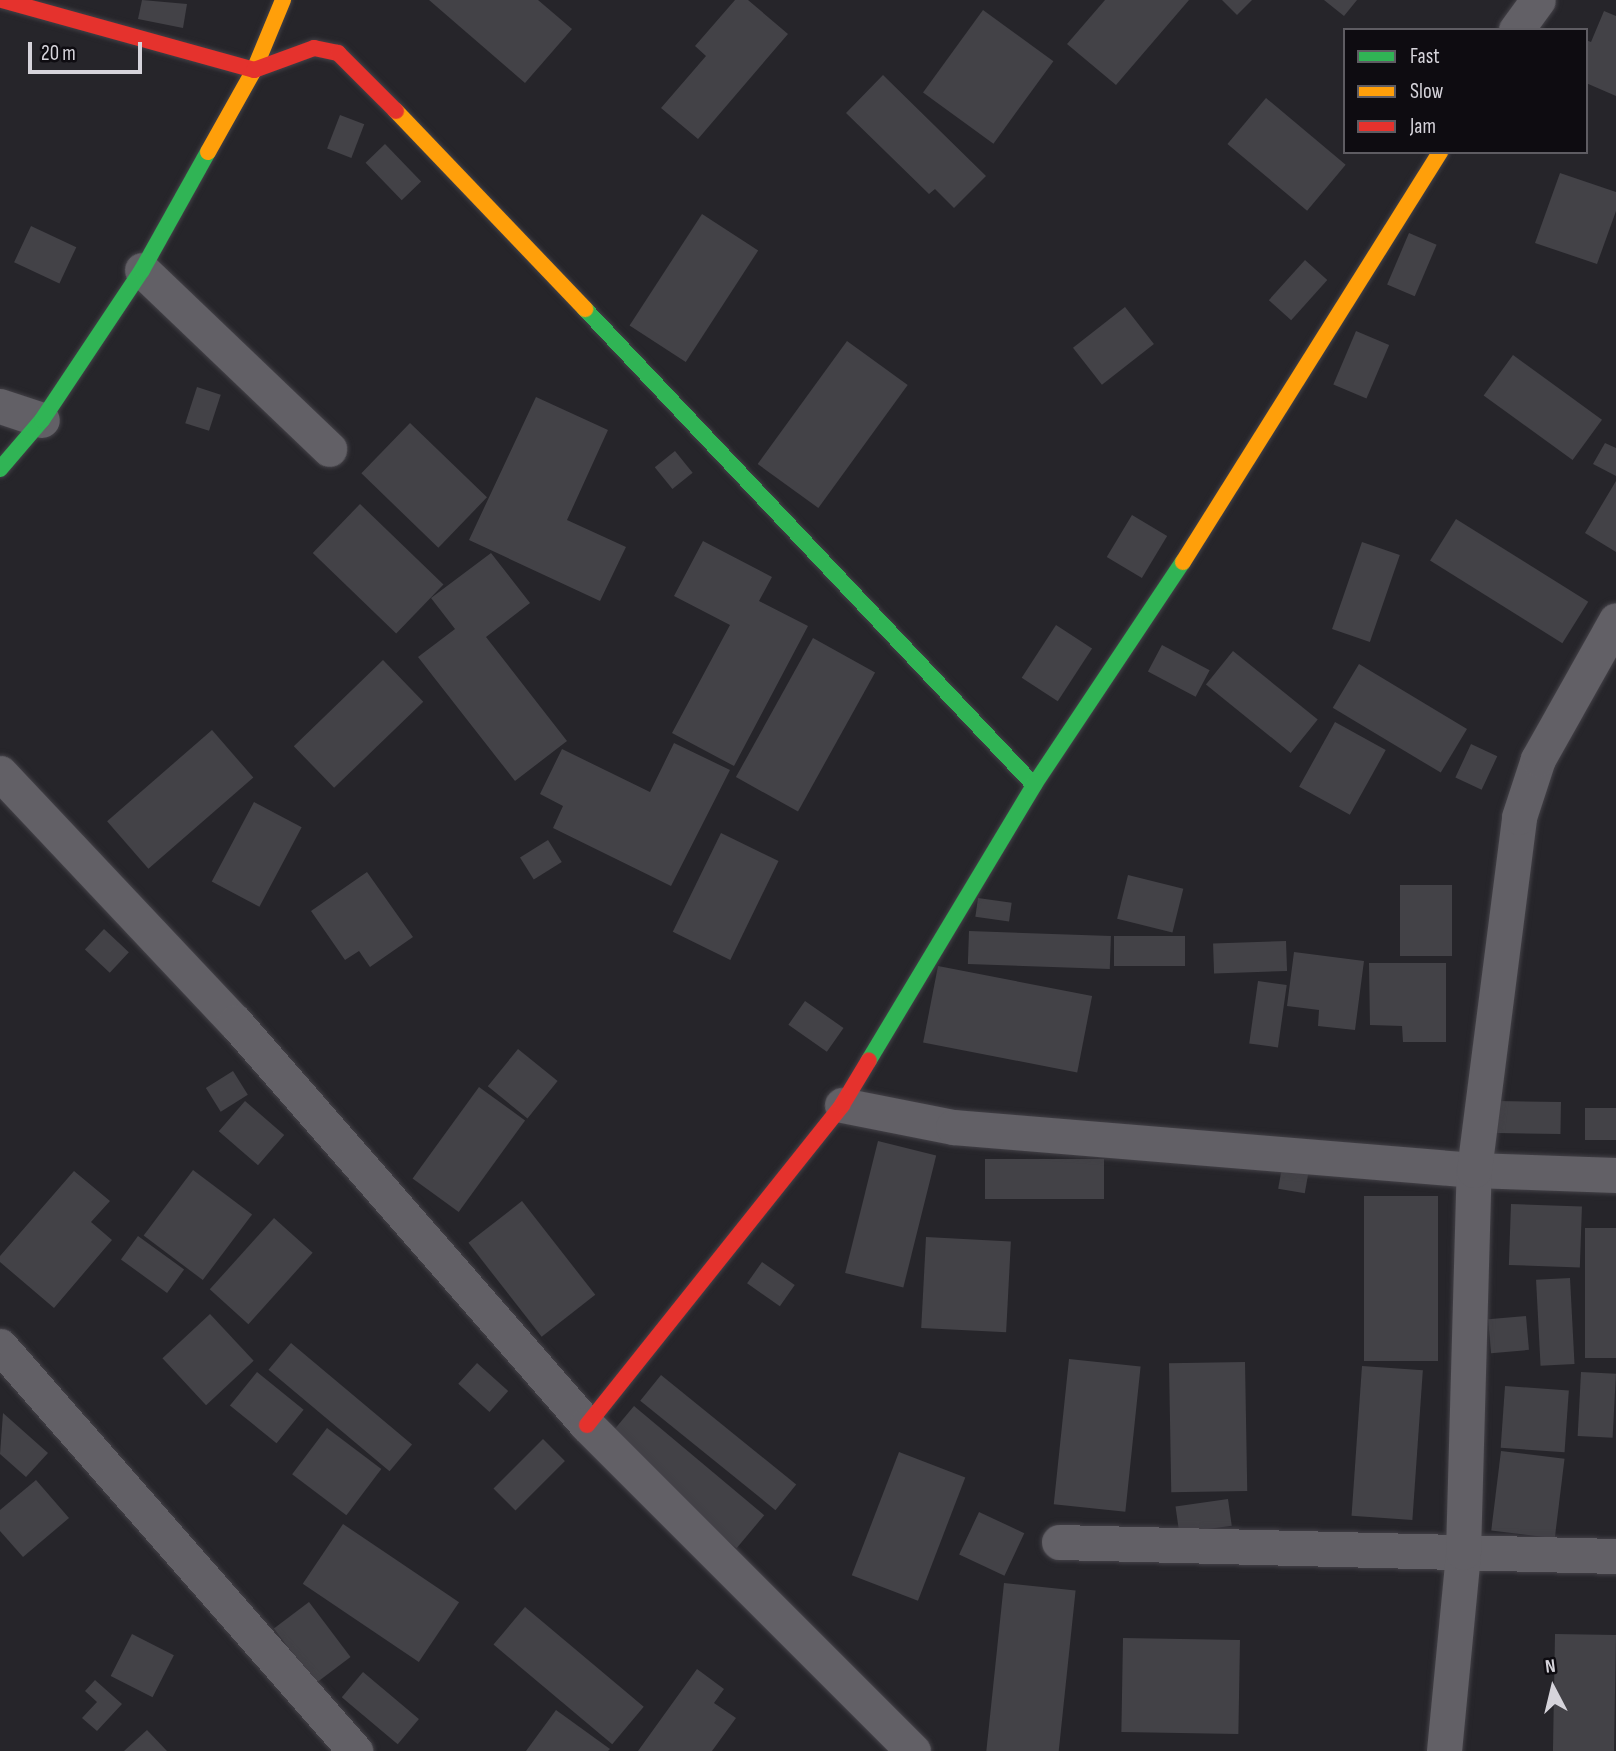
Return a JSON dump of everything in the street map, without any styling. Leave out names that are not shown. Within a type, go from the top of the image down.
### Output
[{"type":"street","points":[[2,0],[254,69],[314,48],[338,53],[430,145],[1034,785]]},
{"type":"street","points":[[0,469],[42,420],[142,270],[254,69],[283,0]]},
{"type":"street","points":[[1517,28],[1538,0]]},
{"type":"street","points":[[587,1425],[842,1105],[1034,785],[1212,520],[1439,154]]},
{"type":"street","points":[[142,270],[329,449]]},
{"type":"street","points":[[0,406],[42,420]]},
{"type":"street","points":[[1444,1751],[1463,1552],[1474,1170],[1520,817],[1538,759],[1616,620]]},
{"type":"street","points":[[0,773],[235,1022],[587,1425],[913,1751]]},
{"type":"street","points":[[842,1105],[953,1127],[1474,1170],[1616,1175]]},
{"type":"street","points":[[0,1346],[355,1751]]},
{"type":"street","points":[[1059,1542],[1616,1556]]},
{"type":"building","points":[[142,0],[187,4],[183,28],[138,19]]},
{"type":"building","points":[[429,0],[538,0],[572,29],[525,83]]},
{"type":"building","points":[[735,0],[748,0],[788,34],[698,139],[661,108],[706,56],[695,46]]},
{"type":"building","points":[[1105,0],[1189,0],[1116,85],[1067,44]]},
{"type":"building","points":[[1222,0],[1252,0],[1237,15]]},
{"type":"building","points":[[1324,0],[1357,0],[1344,16]]},
{"type":"building","points":[[983,10],[1053,61],[993,144],[923,93]]},
{"type":"building","points":[[1604,11],[1616,16],[1616,96],[1588,84],[1588,41],[1591,42]]},
{"type":"building","points":[[883,75],[986,176],[954,208],[935,189],[929,194],[846,113]]},
{"type":"building","points":[[1266,98],[1346,165],[1307,211],[1227,144]]},
{"type":"building","points":[[340,115],[364,124],[351,158],[327,149]]},
{"type":"building","points":[[385,144],[421,181],[402,200],[366,163]]},
{"type":"building","points":[[1560,173],[1616,192],[1616,211],[1597,264],[1535,243]]},
{"type":"building","points":[[702,214],[758,250],[686,362],[630,326]]},
{"type":"building","points":[[31,226],[76,247],[59,283],[14,262]]},
{"type":"building","points":[[1409,233],[1437,245],[1415,296],[1387,285]]},
{"type":"building","points":[[1305,260],[1327,280],[1291,320],[1269,300]]},
{"type":"building","points":[[1125,307],[1154,344],[1102,385],[1073,348]]},
{"type":"building","points":[[1356,331],[1389,345],[1366,398],[1333,384]]},
{"type":"building","points":[[847,341],[908,385],[818,508],[758,464]]},
{"type":"building","points":[[1513,355],[1602,420],[1573,460],[1484,395]]},
{"type":"building","points":[[197,387],[221,395],[209,431],[185,423]]},
{"type":"building","points":[[536,397],[608,430],[567,520],[626,547],[600,601],[469,540]]},
{"type":"building","points":[[410,423],[487,497],[438,548],[361,473]]},
{"type":"building","points":[[1605,443],[1616,448],[1616,476],[1593,464]]},
{"type":"building","points":[[675,451],[693,473],[672,489],[655,467]]},
{"type":"building","points":[[1616,481],[1616,552],[1585,533]]},
{"type":"building","points":[[360,504],[443,585],[396,633],[313,553]]},
{"type":"building","points":[[1132,515],[1167,536],[1142,578],[1107,557]]},
{"type":"building","points":[[1456,519],[1588,602],[1562,643],[1430,561]]},
{"type":"building","points":[[703,541],[772,577],[759,601],[808,626],[734,766],[672,733],[730,625],[674,596]]},
{"type":"building","points":[[1362,542],[1400,555],[1370,642],[1332,629]]},
{"type":"building","points":[[491,553],[530,603],[486,637],[567,741],[515,781],[418,657],[455,629],[431,598]]},
{"type":"building","points":[[1056,625],[1092,648],[1058,701],[1022,678]]},
{"type":"building","points":[[813,638],[875,672],[798,811],[736,777]]},
{"type":"building","points":[[1162,645],[1210,670],[1196,697],[1148,671]]},
{"type":"building","points":[[1233,651],[1318,720],[1291,753],[1206,684]]},
{"type":"building","points":[[383,660],[423,702],[334,788],[294,746]]},
{"type":"building","points":[[1359,664],[1467,729],[1441,773],[1333,708]]},
{"type":"building","points":[[1335,722],[1386,750],[1350,815],[1299,787]]},
{"type":"building","points":[[212,730],[253,778],[148,869],[107,821]]},
{"type":"building","points":[[674,743],[730,770],[671,886],[553,828],[563,806],[540,794],[562,749],[650,792]]},
{"type":"building","points":[[1471,744],[1497,756],[1482,790],[1455,778]]},
{"type":"building","points":[[254,802],[302,827],[259,907],[212,881]]},
{"type":"building","points":[[721,833],[779,861],[730,960],[673,932]]},
{"type":"building","points":[[548,840],[562,862],[534,880],[520,857]]},
{"type":"building","points":[[367,872],[413,937],[370,967],[359,951],[345,960],[311,911]]},
{"type":"building","points":[[1128,875],[1183,889],[1172,932],[1117,919]]},
{"type":"building","points":[[1400,885],[1452,885],[1452,956],[1400,956]]},
{"type":"building","points":[[978,898],[1012,903],[1009,922],[975,917]]},
{"type":"building","points":[[104,929],[129,952],[110,973],[85,949]]},
{"type":"building","points":[[969,931],[1111,936],[1110,969],[968,964]]},
{"type":"building","points":[[1114,936],[1185,936],[1185,966],[1114,966]]},
{"type":"building","points":[[1286,941],[1287,971],[1214,974],[1213,944]]},
{"type":"building","points":[[1294,952],[1364,961],[1355,1030],[1318,1026],[1319,1010],[1287,1006]]},
{"type":"building","points":[[1369,963],[1446,963],[1446,1042],[1403,1042],[1402,1026],[1370,1025]]},
{"type":"building","points":[[938,966],[1092,996],[1077,1073],[923,1043]]},
{"type":"building","points":[[1258,981],[1287,985],[1278,1047],[1249,1043]]},
{"type":"building","points":[[805,1001],[844,1028],[827,1052],[788,1025]]},
{"type":"building","points":[[518,1049],[558,1081],[527,1118],[488,1086]]},
{"type":"building","points":[[233,1071],[248,1095],[221,1112],[206,1088]]},
{"type":"building","points":[[479,1087],[525,1121],[459,1212],[413,1178]]},
{"type":"building","points":[[245,1101],[284,1135],[258,1165],[219,1131]]},
{"type":"building","points":[[1497,1101],[1561,1102],[1560,1134],[1496,1133]]},
{"type":"building","points":[[1585,1108],[1616,1108],[1616,1140],[1585,1140]]},
{"type":"building","points":[[878,1141],[936,1156],[903,1287],[845,1273]]},
{"type":"building","points":[[985,1159],[1104,1159],[1104,1199],[985,1199]]},
{"type":"building","points":[[1282,1167],[1309,1172],[1305,1193],[1278,1189]]},
{"type":"building","points":[[193,1170],[252,1215],[203,1280],[144,1235]]},
{"type":"building","points":[[74,1171],[110,1201],[91,1222],[112,1240],[54,1308],[0,1262],[0,1256]]},
{"type":"building","points":[[1364,1196],[1438,1196],[1438,1361],[1364,1361]]},
{"type":"building","points":[[522,1201],[595,1295],[542,1337],[468,1243]]},
{"type":"building","points":[[1511,1204],[1582,1206],[1580,1267],[1509,1265]]},
{"type":"building","points":[[274,1218],[313,1253],[248,1324],[210,1289]]},
{"type":"building","points":[[1585,1228],[1616,1228],[1616,1358],[1585,1358]]},
{"type":"building","points":[[138,1236],[184,1270],[167,1293],[121,1259]]},
{"type":"building","points":[[926,1237],[1011,1241],[1006,1332],[921,1328]]},
{"type":"building","points":[[762,1262],[795,1285],[780,1306],[747,1283]]},
{"type":"building","points":[[1570,1278],[1575,1364],[1541,1366],[1536,1280]]},
{"type":"building","points":[[210,1314],[254,1361],[206,1405],[162,1358]]},
{"type":"building","points":[[1526,1316],[1529,1350],[1491,1353],[1488,1319]]},
{"type":"building","points":[[291,1343],[412,1445],[390,1471],[269,1370]]},
{"type":"building","points":[[1069,1359],[1141,1367],[1125,1512],[1054,1504]]},
{"type":"building","points":[[1245,1362],[1247,1491],[1171,1492],[1169,1363]]},
{"type":"building","points":[[477,1363],[508,1391],[489,1412],[458,1384]]},
{"type":"building","points":[[1362,1366],[1423,1370],[1412,1520],[1352,1516]]},
{"type":"building","points":[[257,1372],[304,1410],[277,1443],[230,1405]]},
{"type":"building","points":[[1581,1372],[1616,1374],[1613,1438],[1578,1436]]},
{"type":"building","points":[[661,1375],[796,1485],[775,1510],[640,1401]]},
{"type":"building","points":[[1505,1386],[1569,1390],[1565,1452],[1501,1448]]},
{"type":"building","points":[[634,1406],[764,1515],[737,1548],[606,1439]]},
{"type":"building","points":[[3,1413],[48,1453],[26,1477],[0,1454]]},
{"type":"building","points":[[327,1428],[381,1469],[346,1515],[292,1474]]},
{"type":"building","points":[[543,1439],[565,1461],[515,1510],[494,1488]]},
{"type":"building","points":[[1501,1451],[1565,1459],[1555,1538],[1491,1530]]},
{"type":"building","points":[[899,1452],[965,1477],[918,1601],[852,1575]]},
{"type":"building","points":[[36,1480],[69,1518],[23,1557],[0,1531],[0,1510]]},
{"type":"building","points":[[1228,1499],[1232,1526],[1179,1533],[1176,1506]]},
{"type":"building","points":[[979,1512],[1024,1533],[1004,1576],[959,1555]]},
{"type":"building","points":[[343,1524],[459,1602],[419,1662],[303,1584]]},
{"type":"building","points":[[1004,1583],[1076,1591],[1059,1751],[986,1751]]},
{"type":"building","points":[[309,1602],[351,1657],[315,1684],[274,1628]]},
{"type":"building","points":[[525,1607],[644,1707],[612,1744],[494,1645]]},
{"type":"building","points":[[132,1634],[174,1655],[153,1697],[111,1676]]},
{"type":"building","points":[[1555,1634],[1616,1635],[1614,1751],[1553,1751]]},
{"type":"building","points":[[1123,1638],[1240,1640],[1238,1734],[1121,1732]]},
{"type":"building","points":[[697,1669],[724,1689],[714,1703],[736,1718],[712,1751],[638,1751]]},
{"type":"building","points":[[363,1672],[419,1719],[398,1744],[342,1697]]},
{"type":"building","points":[[95,1680],[122,1704],[97,1731],[82,1718],[97,1702],[85,1691]]},
{"type":"building","points":[[556,1710],[610,1749],[526,1751]]},
{"type":"building","points":[[147,1730],[167,1751],[124,1751]]},
{"type":"traffic: fast","points":[[0,469],[42,420],[142,270],[208,152]]},
{"type":"traffic: fast","points":[[585,309],[1034,785]]},
{"type":"traffic: fast","points":[[869,1060],[1034,785],[1183,562]]},
{"type":"traffic: slow","points":[[208,152],[254,70],[283,0]]},
{"type":"traffic: slow","points":[[396,111],[585,309]]},
{"type":"traffic: slow","points":[[1183,562],[1439,154]]},
{"type":"traffic: jam","points":[[2,0],[254,70],[314,48],[338,53],[396,111]]},
{"type":"traffic: jam","points":[[587,1425],[842,1105],[869,1060]]}]
